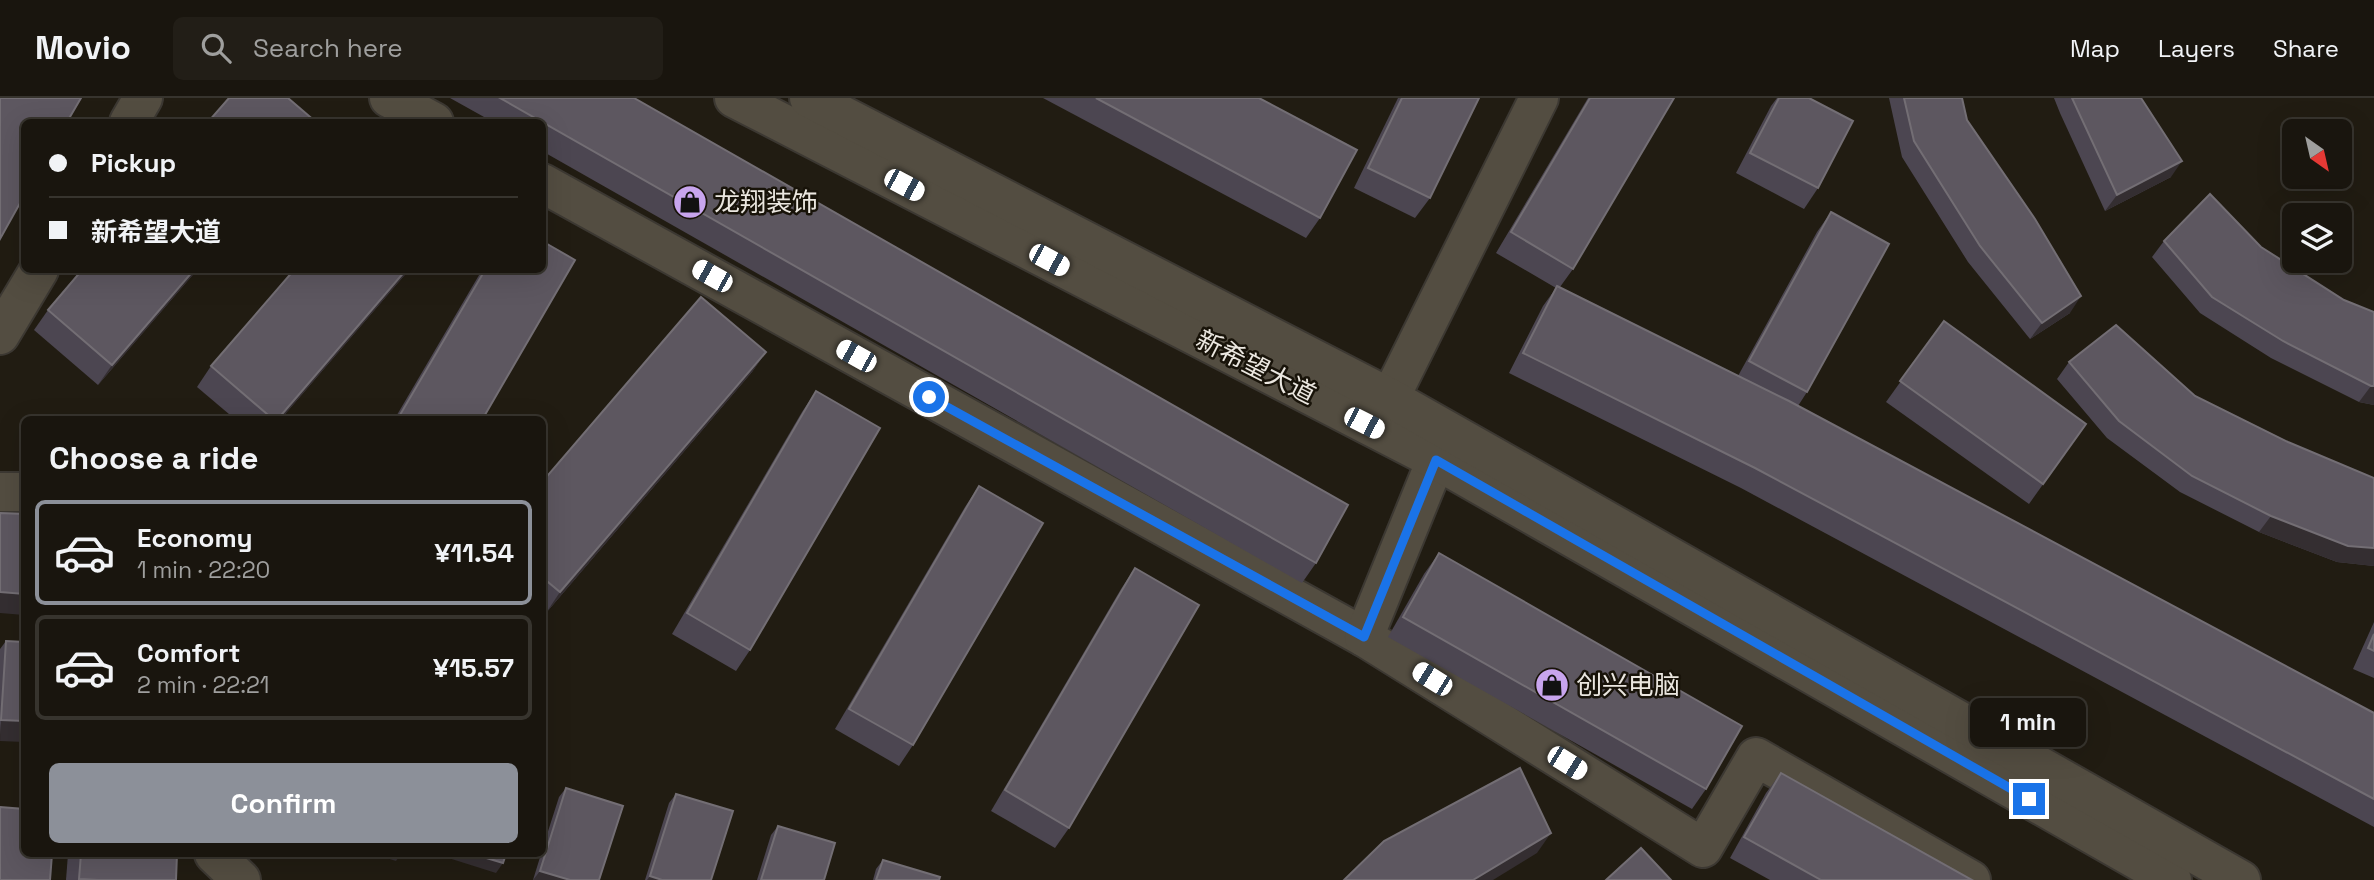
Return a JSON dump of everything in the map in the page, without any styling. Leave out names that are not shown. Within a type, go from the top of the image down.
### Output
[{"type":"street","points":[[131,119],[143,98]]},
{"type":"street","points":[[389,98],[428,119]]},
{"type":"street","name":"新希望大道","points":[[734,98],[1436,460],[2172,880]]},
{"type":"street","points":[[810,98],[1390,398],[2241,880]]},
{"type":"street","points":[[1390,398],[1539,98]]},
{"type":"street","points":[[546,185],[1364,637],[1703,848],[1756,757],[1971,880]]},
{"type":"street","points":[[0,335],[37,273]]},
{"type":"street","points":[[1364,637],[1436,460]]},
{"type":"street","points":[[0,492],[21,492]]},
{"type":"street","points":[[217,857],[241,880]]},
{"type":"building","points":[[0,98],[81,98],[69,119],[21,119],[21,201],[0,239]]},
{"type":"building","points":[[229,98],[288,98],[312,119],[211,119]]},
{"type":"building","points":[[500,98],[634,98],[1348,505],[1316,563],[546,124],[546,119],[537,119]]},
{"type":"building","points":[[1096,98],[1259,98],[1357,150],[1320,218]]},
{"type":"building","points":[[1402,98],[1479,98],[1430,198],[1368,168]]},
{"type":"building","points":[[1590,98],[1674,98],[1573,269],[1511,232]]},
{"type":"building","points":[[1779,98],[1809,98],[1853,121],[1818,188],[1750,153]]},
{"type":"building","points":[[1904,98],[1962,98],[1967,120],[2035,219],[2081,296],[2042,323],[1980,246],[1914,141]]},
{"type":"building","points":[[2072,98],[2141,98],[2182,161],[2117,195]]},
{"type":"building","points":[[2210,194],[2261,247],[2282,260],[2282,273],[2302,273],[2344,300],[2374,312],[2374,386],[2283,341],[2212,297],[2164,241]]},
{"type":"building","points":[[1831,212],[1889,244],[1807,392],[1749,361]]},
{"type":"building","points":[[546,243],[575,260],[484,416],[399,416],[483,273],[546,273]]},
{"type":"building","points":[[79,273],[191,273],[112,365],[48,310]]},
{"type":"building","points":[[291,273],[403,273],[280,416],[269,416],[211,366]]},
{"type":"building","points":[[1557,286],[1789,401],[2374,713],[2374,799],[1755,468],[1523,353]]},
{"type":"building","points":[[701,297],[766,352],[560,592],[546,580],[546,477]]},
{"type":"building","points":[[1944,321],[2086,424],[2043,484],[1900,381]]},
{"type":"building","points":[[2116,325],[2195,396],[2288,442],[2374,478],[2374,548],[2348,546],[2271,516],[2192,476],[2119,421],[2069,362]]},
{"type":"building","points":[[816,391],[880,428],[750,650],[687,613]]},
{"type":"building","points":[[979,486],[1043,523],[913,745],[849,709]]},
{"type":"building","points":[[0,513],[21,514],[21,594],[0,592]]},
{"type":"building","points":[[1439,553],[1742,726],[1706,789],[1403,617]]},
{"type":"building","points":[[1135,568],[1199,605],[1069,828],[1005,790]]},
{"type":"building","points":[[2374,634],[2374,651],[2368,648]]},
{"type":"building","points":[[6,641],[21,642],[21,721],[1,720]]},
{"type":"building","points":[[1520,768],[1551,833],[1473,880],[1344,880],[1384,841]]},
{"type":"building","points":[[1781,773],[1972,880],[1821,880],[1744,837]]},
{"type":"building","points":[[566,788],[623,806],[599,880],[570,880],[540,871]]},
{"type":"building","points":[[676,794],[733,811],[711,880],[662,880],[650,876]]},
{"type":"building","points":[[0,807],[21,809],[21,857],[52,857],[50,880],[0,880]]},
{"type":"building","points":[[778,826],[835,843],[824,880],[761,880]]},
{"type":"building","points":[[1641,848],[1671,880],[1606,880]]},
{"type":"building","points":[[81,857],[177,857],[176,880],[79,879]]},
{"type":"building","points":[[483,857],[505,857],[503,863]]},
{"type":"building","points":[[883,860],[940,877],[939,880],[876,880]]},
{"type":"place","name":"龙翔装饰","points":[[690,202]]},
{"type":"place","name":"创兴电脑","points":[[1552,685]]},
{"type":"route","points":[[929,397],[1364,637],[1436,460],[2029,799]]}]
